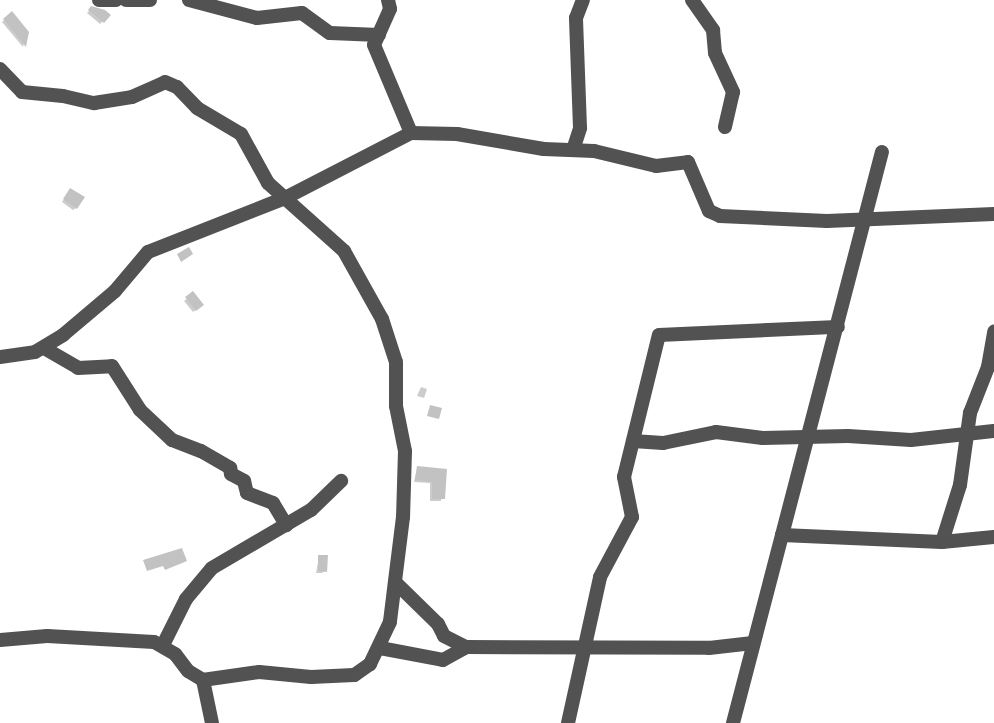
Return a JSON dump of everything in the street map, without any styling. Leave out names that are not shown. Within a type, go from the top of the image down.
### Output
[{"type":"street","points":[[99,0],[116,0]]},
{"type":"street","points":[[126,0],[150,0]]},
{"type":"street","points":[[189,0],[228,4],[257,18],[302,13],[330,33],[379,35]]},
{"type":"street","points":[[388,0],[390,9],[374,45],[411,133]]},
{"type":"street","points":[[573,150],[580,128],[576,18],[583,0]]},
{"type":"street","points":[[692,0],[713,30],[715,53],[733,92],[725,127]]},
{"type":"street","points":[[0,69],[22,92],[94,103],[132,97],[165,82],[177,87],[197,108],[241,134],[262,174],[344,251],[382,319],[393,349],[396,406],[405,451],[403,517],[390,622],[380,648],[370,664],[354,675],[311,677],[259,672],[203,680]]},
{"type":"street","points":[[0,357],[44,348],[115,291],[148,252],[221,227],[411,133],[457,134],[594,151],[656,166],[688,162],[709,211],[720,216],[765,221],[994,214]]},
{"type":"street","points":[[733,723],[882,152]]},
{"type":"street","points":[[568,723],[600,577],[632,517],[624,477],[659,335],[838,327]]},
{"type":"street","points":[[942,542],[960,485],[970,413],[988,367],[994,332]]},
{"type":"street","points":[[44,348],[78,368],[112,366],[140,410],[172,440],[201,451],[230,468],[231,474],[244,481],[247,493],[273,503],[286,525]]},
{"type":"street","points":[[633,441],[663,443],[716,432],[807,440],[848,436],[936,440],[994,431]]},
{"type":"street","points":[[163,645],[186,599],[212,568],[311,510],[341,481]]},
{"type":"street","points":[[782,535],[942,542],[994,537]]},
{"type":"street","points":[[395,582],[438,624],[444,636],[466,647],[709,648],[753,643]]},
{"type":"street","points":[[0,640],[91,638],[163,645],[203,680],[212,723]]},
{"type":"street","points":[[380,648],[443,660],[466,647]]},
{"type":"building","points":[[91,6],[111,15],[104,23],[88,10]]},
{"type":"building","points":[[12,11],[29,32],[26,47],[3,19]]},
{"type":"building","points":[[70,188],[85,197],[77,209],[63,199]]},
{"type":"building","points":[[189,247],[193,254],[181,262],[177,254]]},
{"type":"building","points":[[193,291],[204,305],[196,311],[185,297]]},
{"type":"building","points":[[430,405],[442,408],[439,419],[427,416]]},
{"type":"building","points":[[417,466],[447,469],[445,499],[432,499],[432,482],[415,480]]},
{"type":"building","points":[[182,548],[187,561],[165,570],[163,566],[147,571],[143,560]]},
{"type":"building","points":[[318,555],[328,555],[327,572],[318,571]]}]
